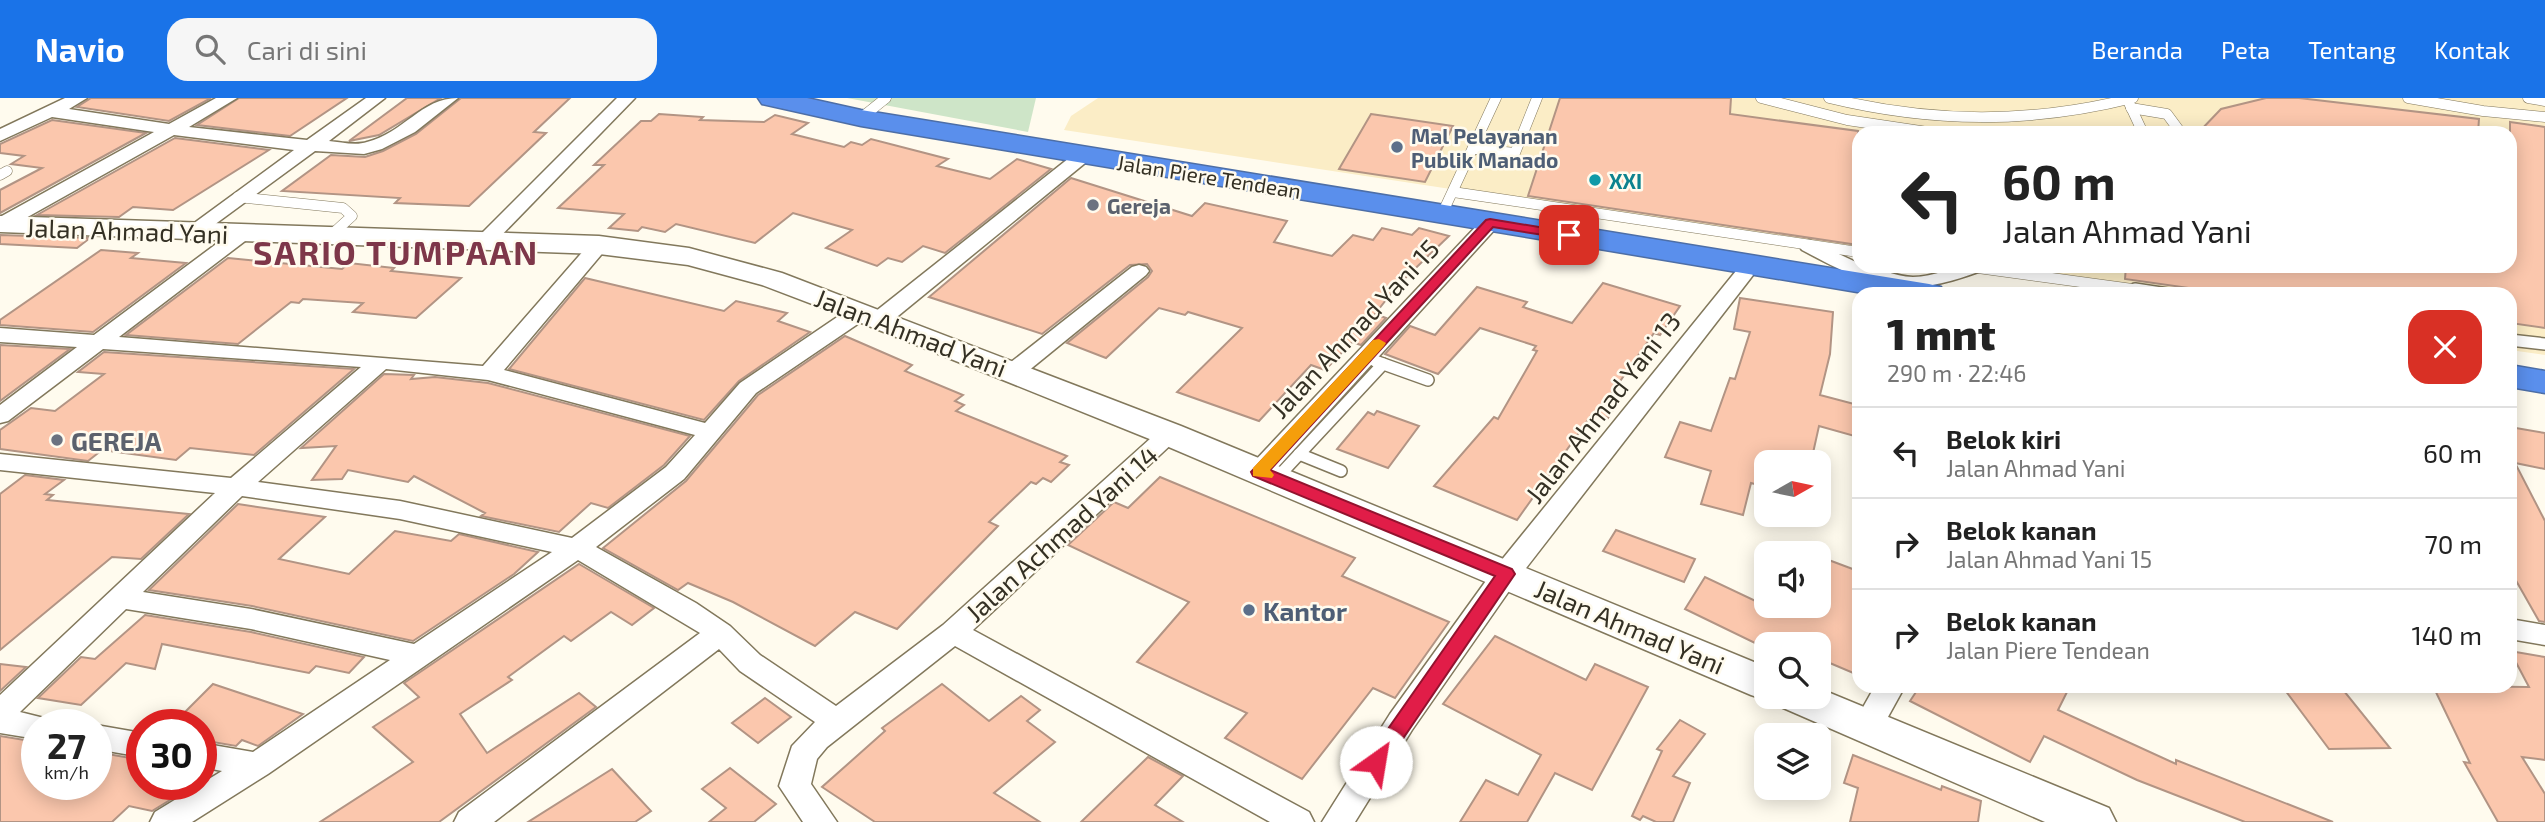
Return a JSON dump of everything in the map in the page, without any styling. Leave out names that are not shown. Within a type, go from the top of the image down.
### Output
[{"type":"highway","name":"Jalan Piere Tendean","points":[[771,98],[1084,155],[1447,203],[1490,223],[1647,248],[1850,274],[1920,287]]},
{"type":"highway","name":"Jalan Piere Tendean","points":[[1647,248],[1743,275],[1850,274]]},
{"type":"highway","points":[[2517,377],[2545,382]]},
{"type":"main road","name":"Jalan Ahmad Yani","points":[[1,224],[599,245],[689,257],[772,279],[1014,371],[1169,434],[1278,468],[1506,574],[1754,679]]},
{"type":"main road","points":[[1826,709],[2075,815]]},
{"type":"street","points":[[0,136],[79,98]]},
{"type":"street","points":[[1,224],[229,98]]},
{"type":"street","points":[[192,232],[377,98]]},
{"type":"street","points":[[51,111],[166,131],[364,149],[379,146],[450,98]]},
{"type":"street","points":[[484,242],[627,98]]},
{"type":"street","points":[[166,822],[257,765],[577,548],[675,473],[708,431],[748,388],[870,316],[1084,155]]},
{"type":"street","name":"Jalan Ahmad Yani 15","points":[[1278,468],[1374,361],[1490,223]]},
{"type":"street","points":[[0,416],[242,234]]},
{"type":"street","points":[[489,373],[599,245]]},
{"type":"street","points":[[1809,246],[1850,274]]},
{"type":"street","points":[[1014,371],[1139,271]]},
{"type":"street","points":[[1940,287],[1960,273]]},
{"type":"street","name":"Jalan Ahmad Yani 13","points":[[1338,822],[1401,722],[1506,574],[1743,275]]},
{"type":"street","points":[[0,335],[381,362],[489,373],[708,431]]},
{"type":"street","points":[[0,713],[236,487],[381,362]]},
{"type":"street","name":"Jalan Achmad Yani 14","points":[[821,822],[796,786],[797,771],[803,755],[836,721],[953,632],[1169,434]]},
{"type":"street","points":[[0,462],[236,487],[400,510],[577,548],[654,591],[720,634],[750,663],[836,721]]},
{"type":"street","points":[[121,598],[251,619],[419,656]]},
{"type":"street","points":[[2517,630],[2545,635]]},
{"type":"street","points":[[953,632],[1298,822]]},
{"type":"street","points":[[470,822],[720,634]]},
{"type":"street","points":[[1867,727],[1886,693]]},
{"type":"street","points":[[0,721],[21,724]]},
{"type":"street","points":[[217,758],[257,765]]},
{"type":"lane","points":[[868,114],[886,98]]},
{"type":"lane","points":[[1496,98],[1475,149],[1447,203],[1809,246]]},
{"type":"lane","points":[[1475,149],[1515,153],[1537,98]]},
{"type":"lane","points":[[1762,98],[1856,122],[1884,126]]},
{"type":"lane","points":[[1829,98],[1907,113],[1970,120],[2049,116],[2131,102],[2168,114],[2175,119],[2178,126]]},
{"type":"lane","points":[[2408,98],[2545,117]]},
{"type":"lane","points":[[2528,98],[2545,101]]},
{"type":"lane","points":[[2131,102],[2140,126]]},
{"type":"lane","points":[[1970,120],[1970,126]]},
{"type":"lane","points":[[238,197],[342,208],[351,212],[352,216],[329,237]]},
{"type":"lane","points":[[2013,273],[2116,287]]},
{"type":"lane","points":[[2517,341],[2545,344]]},
{"type":"lane","points":[[1374,361],[1428,380]]},
{"type":"lane","points":[[1278,468],[1350,387]]},
{"type":"lane","points":[[1278,468],[1341,471]]},
{"type":"shaded area","points":[[1098,98],[2545,98],[2545,355],[2517,351],[2517,287],[2094,287],[2002,273],[2517,273],[2517,126],[1852,126],[1852,250],[1064,130],[1071,116]]},
{"type":"green space","points":[[847,98],[1036,98],[1028,132]]},
{"type":"building","points":[[91,98],[211,98],[169,121],[77,107]]},
{"type":"building","points":[[239,98],[347,98],[290,136],[197,125]]},
{"type":"building","points":[[407,98],[441,98],[379,135],[349,141]]},
{"type":"building","points":[[461,98],[570,98],[534,132],[546,133],[469,206],[395,203],[400,198],[282,191],[331,155],[365,157],[416,134]]},
{"type":"building","points":[[1560,98],[1731,98],[1730,114],[1852,130],[1852,244],[1528,196]]},
{"type":"building","points":[[2266,98],[2299,98],[2479,119],[2478,126],[2205,126],[2221,109]]},
{"type":"building","points":[[659,114],[703,117],[700,120],[764,122],[775,115],[808,123],[792,134],[844,147],[851,142],[862,145],[871,139],[948,159],[937,166],[990,179],[1017,159],[1051,169],[945,253],[923,246],[902,262],[888,258],[877,266],[826,248],[852,230],[793,213],[755,243],[676,224],[665,232],[642,227],[638,231],[609,228],[624,214],[558,208],[604,165],[594,165],[641,121],[651,121]]},
{"type":"building","name":"Mal Pelayanan Publik Manado","points":[[1371,114],[1453,126],[1425,182],[1339,169]]},
{"type":"building","points":[[52,120],[146,133],[0,213],[0,190],[42,168],[11,164],[24,156],[0,153],[0,144]]},
{"type":"building","points":[[2510,122],[2545,127],[2545,328],[2517,324],[2517,287],[2182,287],[2125,279],[2125,273],[2517,273],[2517,126],[2510,126]]},
{"type":"building","points":[[175,138],[269,150],[173,210],[133,207],[119,217],[37,215]]},
{"type":"building","points":[[1071,178],[1192,216],[1205,203],[1287,221],[1274,242],[1332,256],[1353,235],[1373,240],[1382,228],[1412,235],[1419,228],[1449,236],[1397,286],[1375,314],[1386,318],[1361,345],[1352,342],[1325,370],[1311,365],[1259,421],[1177,392],[1242,328],[1188,312],[1185,315],[1159,308],[1106,358],[1067,343],[1148,277],[1152,271],[1147,264],[1130,265],[1042,334],[929,297]]},
{"type":"building","points":[[0,235],[90,238],[77,248],[0,244]]},
{"type":"building","points":[[101,250],[138,253],[131,258],[186,263],[93,332],[0,325],[0,320]]},
{"type":"building","points":[[228,258],[342,269],[349,263],[394,268],[391,271],[461,278],[416,318],[353,312],[363,303],[303,299],[299,303],[291,302],[238,344],[126,335]]},
{"type":"building","points":[[585,278],[724,311],[736,301],[787,313],[778,321],[810,332],[739,381],[704,420],[509,369]]},
{"type":"building","points":[[1603,283],[1680,306],[1660,335],[1654,333],[1609,397],[1619,400],[1608,418],[1593,413],[1517,520],[1434,486],[1494,417],[1498,419],[1537,351],[1533,350],[1536,346],[1480,328],[1438,374],[1385,354],[1410,326],[1435,335],[1477,287],[1527,302],[1523,307],[1572,323]]},
{"type":"building","points":[[1740,298],[1833,312],[1830,354],[1820,395],[1852,403],[1852,435],[1819,426],[1814,450],[1754,450],[1754,484],[1751,483],[1743,515],[1701,504],[1711,471],[1665,457],[1680,422],[1711,431],[1730,378],[1735,379],[1750,332],[1734,329]]},
{"type":"building","points":[[845,336],[912,365],[905,371],[963,395],[955,401],[964,405],[956,411],[1067,456],[1060,462],[1069,465],[1051,482],[1043,478],[1036,484],[1031,482],[989,522],[998,526],[897,629],[855,612],[815,646],[733,602],[688,583],[678,590],[603,548],[686,481],[758,395]]},
{"type":"building","points":[[0,345],[70,349],[0,401]]},
{"type":"building","points":[[104,352],[354,369],[254,455],[190,448],[176,460],[102,450],[88,461],[0,449],[0,430],[31,408],[55,411],[104,374],[78,372]]},
{"type":"building","points":[[384,374],[414,375],[411,379],[435,377],[488,383],[690,436],[664,465],[608,508],[591,503],[559,532],[481,516],[485,513],[414,476],[408,482],[348,470],[342,479],[312,480],[336,446],[301,448]]},
{"type":"building","points":[[1377,411],[1419,426],[1388,468],[1337,449],[1368,412],[1374,415]]},
{"type":"building","points":[[2517,428],[2545,433],[2545,469],[2517,463]]},
{"type":"building","points":[[2517,467],[2545,521],[2545,622],[2539,621],[2517,582]]},
{"type":"building","points":[[25,475],[64,480],[45,494],[53,495],[47,500],[189,514],[141,559],[112,557],[0,650],[0,494]]},
{"type":"building","points":[[1160,477],[1355,558],[1342,576],[1449,622],[1395,698],[1373,688],[1302,779],[1225,738],[1247,713],[1137,662],[1189,602],[1068,545],[1114,502],[1128,508]]},
{"type":"building","points":[[238,504],[325,517],[279,559],[349,574],[395,531],[451,541],[459,534],[538,552],[514,574],[413,641],[252,606],[149,590]]},
{"type":"building","points":[[1616,530],[1695,559],[1684,582],[1603,551]]},
{"type":"building","points":[[1831,561],[1852,569],[1852,672],[1831,664],[1831,632],[1754,632],[1754,643],[1685,609],[1705,577],[1754,600],[1754,618],[1831,618]]},
{"type":"building","points":[[579,564],[654,608],[632,625],[611,612],[571,641],[564,636],[508,677],[512,680],[460,714],[487,753],[579,693],[596,707],[439,822],[320,822],[413,762],[373,727],[419,697],[404,683]]},
{"type":"building","points":[[145,615],[251,632],[364,657],[349,673],[316,666],[309,673],[162,644],[155,669],[126,663],[81,705],[38,698],[81,657],[95,659]]},
{"type":"building","points":[[1495,636],[1586,680],[1595,664],[1648,687],[1592,790],[1555,773],[1527,822],[1460,822],[1486,780],[1518,795],[1541,755],[1443,704]]},
{"type":"building","points":[[2517,652],[2545,657],[2545,760],[2522,757],[2545,794],[2545,822],[2498,822],[2464,762],[2470,763],[2436,693],[2517,693],[2517,687],[2529,687],[2517,664]]},
{"type":"building","points":[[0,664],[26,667],[0,691]]},
{"type":"building","points":[[213,684],[303,714],[258,746],[242,740],[236,746],[217,743],[217,709],[188,709]]},
{"type":"building","points":[[942,684],[989,721],[1021,696],[1040,710],[1027,721],[1055,742],[994,793],[1040,822],[875,822],[822,787],[885,731],[882,728]]},
{"type":"building","points":[[1915,693],[2066,693],[2058,710],[2176,764],[2176,760],[2333,822],[2245,822],[2137,780],[2044,736],[2030,762],[1910,701]]},
{"type":"building","points":[[2287,693],[2346,693],[2390,748],[2329,749]]},
{"type":"building","points":[[765,698],[791,717],[758,743],[732,723]]},
{"type":"building","points":[[1680,720],[1705,734],[1673,776],[1690,783],[1673,822],[1656,822],[1643,816],[1640,820],[1632,816],[1662,751],[1657,749]]},
{"type":"building","points":[[0,736],[21,739],[21,800],[112,800],[112,755],[126,757],[126,800],[170,800],[152,811],[129,806],[112,822],[0,822]]},
{"type":"building","points":[[1853,755],[1941,790],[1942,786],[1981,801],[1978,822],[1850,822],[1858,788],[1844,783]]},
{"type":"building","points":[[1148,757],[1183,776],[1155,805],[1183,822],[1081,822]]},
{"type":"building","points":[[730,768],[776,804],[754,822],[709,822],[726,808],[702,789]]},
{"type":"building","points":[[612,769],[651,811],[635,822],[528,822]]},
{"type":"slow traffic","points":[[1266,475],[1259,472],[1379,343]]},
{"type":"place","name":"Mal Pelayanan Publik Manado","points":[[1397,147]]},
{"type":"place","name":"XXI","points":[[1595,180]]},
{"type":"place","name":"Gereja","points":[[1093,205]]},
{"type":"place","name":"GEREJA","points":[[57,440]]},
{"type":"place","name":"Kantor","points":[[1249,610]]},
{"type":"district","name":"SARIO TUMPAAN","points":[[396,252]]},
{"type":"route","points":[[1376,762],[1401,722],[1506,574],[1259,472],[1490,223],[1569,235]]}]
